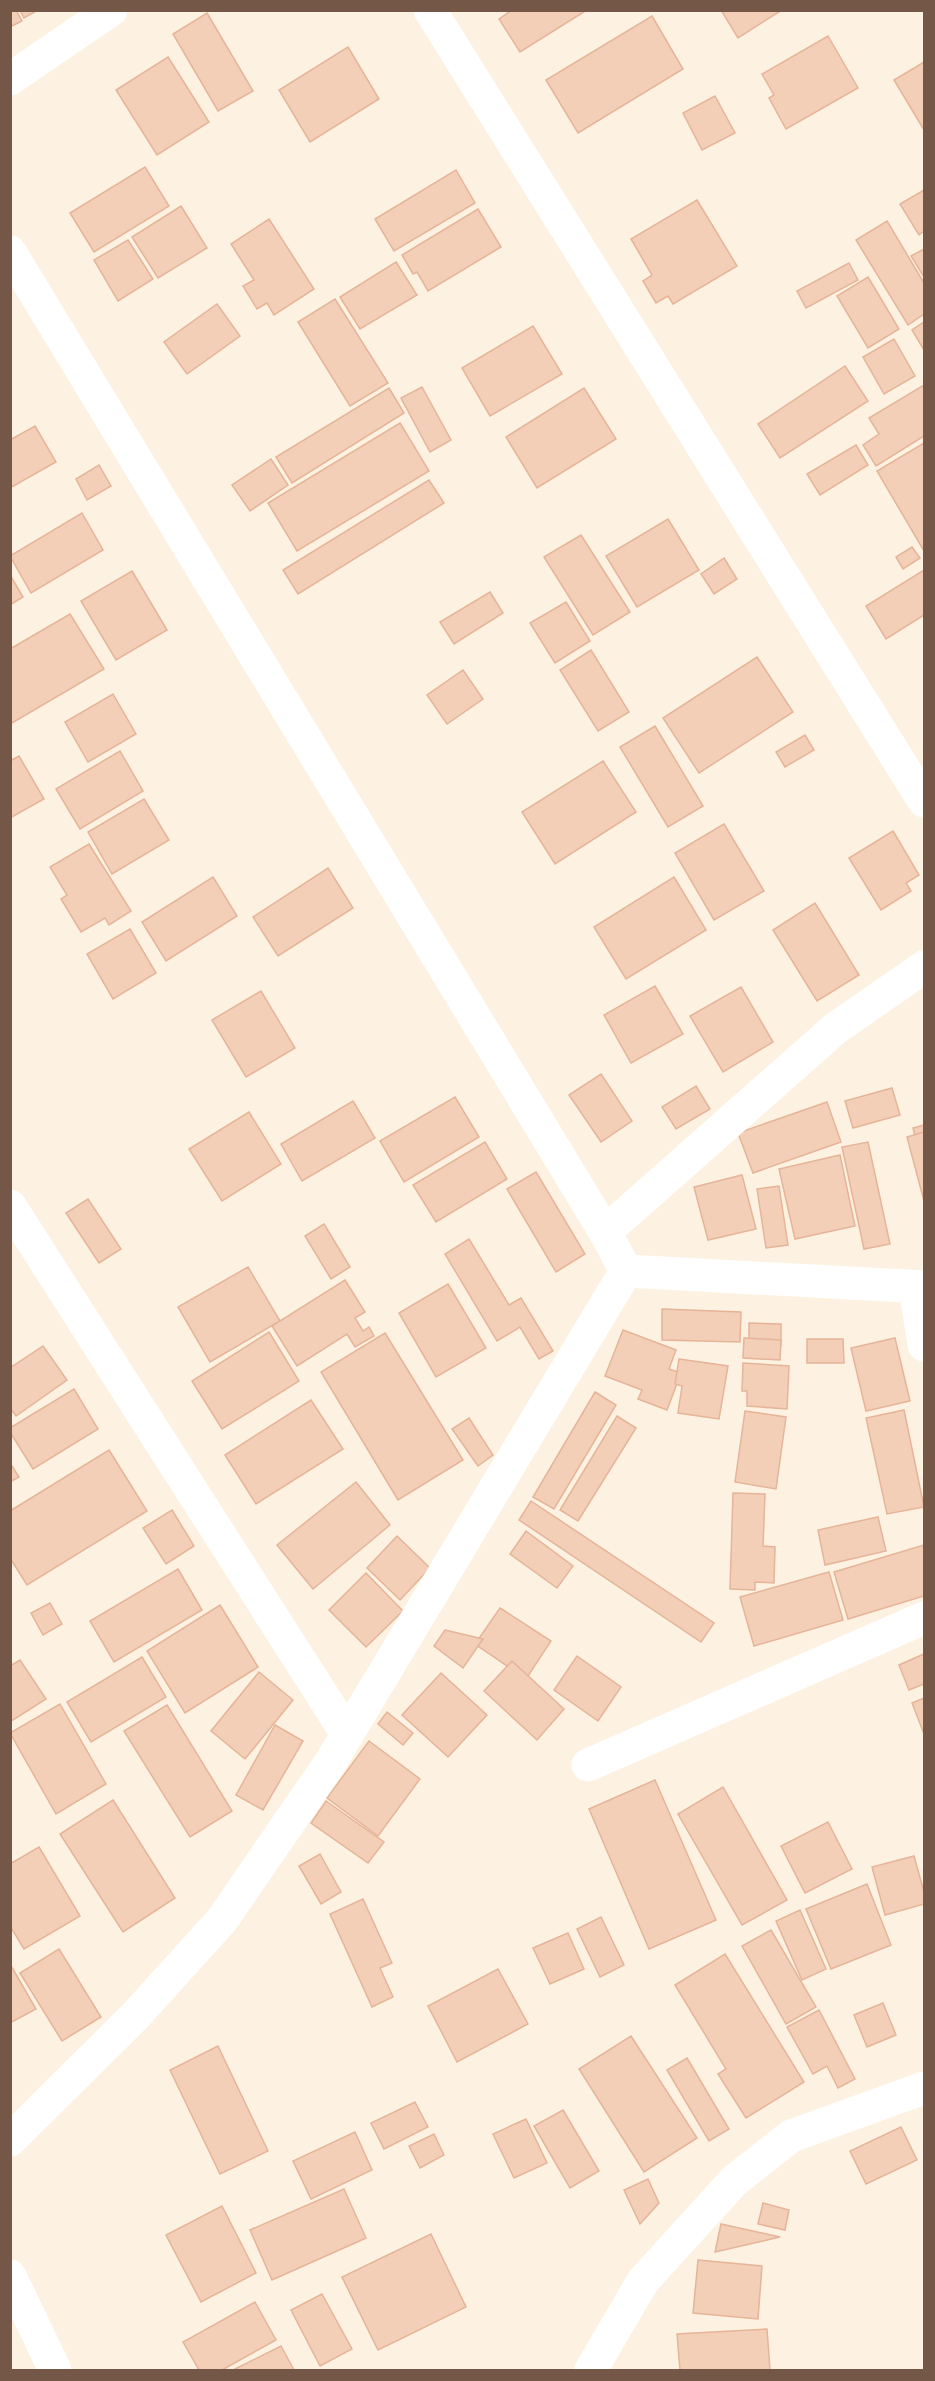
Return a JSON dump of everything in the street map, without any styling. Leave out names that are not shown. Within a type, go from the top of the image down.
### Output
[{"type":"street","points":[[10,79],[111,10]]},
{"type":"street","points":[[430,10],[924,801]]},
{"type":"street","points":[[10,252],[605,1232],[626,1271]]},
{"type":"street","points":[[605,1232],[836,1028],[924,967]]},
{"type":"street","points":[[10,1206],[347,1734]]},
{"type":"street","points":[[10,2140],[136,2015],[222,1920],[330,1763],[626,1271]]},
{"type":"street","points":[[626,1271],[920,1287],[924,1345]]},
{"type":"street","points":[[588,1765],[924,1618]]},
{"type":"street","points":[[591,2370],[643,2281],[734,2181],[791,2136],[924,2088]]},
{"type":"street","points":[[10,2276],[54,2370]]},
{"type":"building","points":[[10,10],[16,10],[22,21],[10,27]]},
{"type":"building","points":[[20,10],[38,10],[24,18]]},
{"type":"building","points":[[512,10],[587,10],[520,52],[499,19]]},
{"type":"building","points":[[721,10],[782,10],[738,38]]},
{"type":"building","points":[[207,13],[253,91],[218,111],[173,34]]},
{"type":"building","points":[[652,16],[683,69],[578,133],[546,80]]},
{"type":"building","points":[[828,36],[858,88],[786,129],[769,98],[774,95],[762,74]]},
{"type":"building","points":[[348,47],[379,99],[310,142],[279,90]]},
{"type":"building","points":[[168,57],[209,122],[157,155],[116,90]]},
{"type":"building","points":[[924,62],[924,130],[894,80]]},
{"type":"building","points":[[715,96],[735,133],[702,150],[683,113]]},
{"type":"building","points":[[145,167],[169,206],[94,252],[70,213]]},
{"type":"building","points":[[456,170],[475,203],[394,251],[375,219]]},
{"type":"building","points":[[924,190],[924,231],[919,235],[900,204]]},
{"type":"building","points":[[697,200],[737,266],[673,304],[668,296],[656,303],[643,281],[652,275],[631,239]]},
{"type":"building","points":[[181,206],[207,248],[158,278],[132,237]]},
{"type":"building","points":[[478,209],[501,247],[428,291],[417,272],[413,274],[402,255]]},
{"type":"building","points":[[269,219],[314,289],[274,315],[267,303],[257,309],[243,286],[254,280],[231,244]]},
{"type":"building","points":[[887,221],[924,283],[924,314],[908,325],[856,240]]},
{"type":"building","points":[[128,240],[153,279],[118,301],[94,260]]},
{"type":"building","points":[[924,249],[924,277],[911,256]]},
{"type":"building","points":[[396,262],[417,295],[360,329],[340,297]]},
{"type":"building","points":[[849,263],[858,280],[806,308],[797,291]]},
{"type":"building","points":[[868,277],[899,329],[868,348],[837,296]]},
{"type":"building","points":[[335,299],[388,383],[350,406],[298,322]]},
{"type":"building","points":[[217,304],[240,336],[187,374],[164,342]]},
{"type":"building","points":[[924,322],[924,350],[912,330]]},
{"type":"building","points":[[533,326],[562,374],[490,416],[462,368]]},
{"type":"building","points":[[894,339],[915,376],[884,394],[863,357]]},
{"type":"building","points":[[845,366],[868,401],[780,458],[758,424]]},
{"type":"building","points":[[924,385],[924,436],[876,466],[863,445],[879,434],[869,418]]},
{"type":"building","points":[[422,387],[451,440],[430,452],[401,398]]},
{"type":"building","points":[[389,388],[404,413],[292,483],[276,457]]},
{"type":"building","points":[[584,388],[616,439],[537,488],[506,437]]},
{"type":"building","points":[[400,423],[429,471],[297,551],[268,503]]},
{"type":"building","points":[[35,426],[56,462],[10,488],[10,440]]},
{"type":"building","points":[[924,443],[924,551],[877,471]]},
{"type":"building","points":[[856,445],[868,465],[820,495],[807,474]]},
{"type":"building","points":[[271,459],[288,485],[250,511],[232,485]]},
{"type":"building","points":[[99,465],[111,486],[87,500],[76,479]]},
{"type":"building","points":[[429,480],[444,503],[298,594],[283,570]]},
{"type":"building","points":[[82,513],[103,550],[31,593],[10,556]]},
{"type":"building","points":[[668,519],[699,570],[637,607],[606,556]]},
{"type":"building","points":[[581,535],[630,612],[593,635],[544,557]]},
{"type":"building","points":[[912,547],[920,558],[903,569],[896,557]]},
{"type":"building","points":[[724,558],[737,579],[714,594],[701,574]]},
{"type":"building","points":[[924,570],[924,615],[886,639],[866,606]]},
{"type":"building","points":[[132,571],[167,630],[116,660],[81,601]]},
{"type":"building","points":[[10,575],[23,597],[10,605]]},
{"type":"building","points":[[490,592],[503,613],[454,644],[440,622]]},
{"type":"building","points":[[566,602],[590,641],[555,663],[530,623]]},
{"type":"building","points":[[70,614],[104,669],[12,723],[10,720],[10,649]]},
{"type":"building","points":[[591,650],[629,712],[598,731],[560,670]]},
{"type":"building","points":[[757,657],[793,712],[699,773],[663,718]]},
{"type":"building","points":[[463,670],[483,699],[447,724],[427,695]]},
{"type":"building","points":[[113,694],[136,734],[88,762],[65,722]]},
{"type":"building","points":[[655,726],[703,806],[668,827],[620,747]]},
{"type":"building","points":[[805,735],[814,750],[785,767],[776,752]]},
{"type":"building","points":[[120,751],[143,791],[80,829],[56,789]]},
{"type":"building","points":[[19,756],[44,799],[10,818],[10,761]]},
{"type":"building","points":[[603,761],[636,812],[555,864],[522,812]]},
{"type":"building","points":[[144,799],[169,840],[112,874],[88,832]]},
{"type":"building","points":[[724,824],[764,891],[714,920],[675,853]]},
{"type":"building","points":[[893,831],[919,875],[906,883],[911,891],[881,910],[849,858]]},
{"type":"building","points":[[89,844],[131,911],[109,925],[105,918],[81,932],[61,899],[67,895],[50,867]]},
{"type":"building","points":[[328,868],[353,908],[278,956],[253,917]]},
{"type":"building","points":[[213,877],[237,916],[166,961],[142,922]]},
{"type":"building","points":[[674,877],[706,930],[626,979],[594,927]]},
{"type":"building","points":[[815,903],[859,975],[817,1001],[773,930]]},
{"type":"building","points":[[130,929],[156,973],[113,999],[87,954]]},
{"type":"building","points":[[655,986],[683,1034],[631,1063],[604,1015]]},
{"type":"building","points":[[741,987],[773,1042],[723,1072],[690,1016]]},
{"type":"building","points":[[261,991],[295,1048],[246,1077],[212,1020]]},
{"type":"building","points":[[601,1074],[632,1121],[601,1142],[569,1095]]},
{"type":"building","points":[[696,1086],[710,1109],[676,1129],[662,1107]]},
{"type":"building","points":[[892,1088],[900,1115],[853,1128],[845,1101]]},
{"type":"building","points":[[455,1097],[479,1137],[404,1182],[380,1141]]},
{"type":"building","points":[[353,1101],[375,1138],[302,1181],[281,1144]]},
{"type":"building","points":[[827,1102],[841,1142],[753,1173],[738,1133]]},
{"type":"building","points":[[249,1112],[281,1164],[222,1201],[189,1149]]},
{"type":"building","points":[[924,1125],[924,1172],[913,1128]]},
{"type":"building","points":[[924,1132],[924,1201],[907,1137]]},
{"type":"building","points":[[485,1142],[507,1179],[436,1222],[413,1185]]},
{"type":"building","points":[[868,1142],[890,1244],[864,1249],[842,1147]]},
{"type":"building","points":[[840,1155],[855,1226],[795,1239],[779,1169]]},
{"type":"building","points":[[536,1172],[585,1254],[556,1272],[507,1189]]},
{"type":"building","points":[[742,1175],[756,1229],[708,1240],[694,1187]]},
{"type":"building","points":[[779,1186],[788,1245],[766,1248],[757,1189]]},
{"type":"building","points":[[88,1199],[121,1249],[99,1263],[66,1213]]},
{"type":"building","points":[[324,1224],[350,1267],[331,1279],[305,1236]]},
{"type":"building","points":[[469,1239],[509,1305],[521,1298],[553,1351],[539,1359],[520,1327],[497,1341],[445,1254]]},
{"type":"building","points":[[248,1267],[280,1321],[210,1362],[178,1307]]},
{"type":"building","points":[[345,1280],[365,1312],[355,1318],[363,1331],[369,1327],[374,1336],[355,1347],[347,1334],[297,1366],[272,1326]]},
{"type":"building","points":[[448,1284],[486,1348],[436,1377],[399,1313]]},
{"type":"building","points":[[662,1309],[741,1312],[740,1342],[662,1340]]},
{"type":"building","points":[[749,1323],[781,1324],[781,1345],[749,1345]]},
{"type":"building","points":[[623,1330],[676,1350],[669,1369],[681,1373],[667,1410],[638,1399],[642,1390],[605,1376]]},
{"type":"building","points":[[269,1332],[299,1381],[222,1429],[192,1381]]},
{"type":"building","points":[[385,1333],[463,1460],[398,1500],[321,1372]]},
{"type":"building","points":[[744,1338],[781,1340],[780,1360],[743,1358]]},
{"type":"building","points":[[895,1338],[910,1401],[866,1411],[851,1348]]},
{"type":"building","points":[[807,1339],[843,1339],[844,1363],[807,1363]]},
{"type":"building","points":[[43,1346],[67,1380],[16,1416],[10,1408],[10,1368]]},
{"type":"building","points":[[679,1359],[728,1366],[719,1419],[678,1413],[682,1386],[675,1384]]},
{"type":"building","points":[[743,1363],[789,1366],[787,1409],[747,1406],[747,1391],[742,1391]]},
{"type":"building","points":[[74,1389],[98,1429],[33,1469],[10,1432],[10,1428]]},
{"type":"building","points":[[595,1392],[616,1405],[554,1509],[533,1497]]},
{"type":"building","points":[[311,1400],[343,1449],[256,1504],[225,1455]]},
{"type":"building","points":[[904,1410],[924,1507],[887,1514],[866,1418]]},
{"type":"building","points":[[745,1411],[786,1417],[776,1489],[735,1482]]},
{"type":"building","points":[[617,1416],[636,1428],[578,1521],[560,1510]]},
{"type":"building","points":[[469,1418],[493,1455],[478,1466],[452,1429]]},
{"type":"building","points":[[109,1450],[147,1511],[27,1585],[10,1558],[10,1511]]},
{"type":"building","points":[[10,1463],[19,1477],[10,1482]]},
{"type":"building","points":[[356,1482],[390,1525],[313,1589],[277,1545]]},
{"type":"building","points":[[733,1493],[765,1494],[763,1546],[775,1547],[774,1583],[755,1582],[755,1590],[730,1589]]},
{"type":"building","points":[[531,1501],[714,1623],[701,1642],[519,1520]]},
{"type":"building","points":[[172,1510],[194,1546],[166,1564],[143,1528]]},
{"type":"building","points":[[878,1517],[886,1551],[825,1565],[818,1530]]},
{"type":"building","points":[[526,1531],[573,1566],[557,1588],[510,1554]]},
{"type":"building","points":[[397,1536],[430,1568],[400,1600],[367,1568]]},
{"type":"building","points":[[924,1545],[924,1596],[848,1619],[834,1572]]},
{"type":"building","points":[[178,1569],[202,1610],[114,1662],[90,1621]]},
{"type":"building","points":[[829,1572],[843,1620],[754,1646],[740,1597]]},
{"type":"building","points":[[366,1573],[403,1611],[366,1647],[329,1610]]},
{"type":"building","points":[[50,1603],[62,1624],[43,1635],[31,1613]]},
{"type":"building","points":[[220,1605],[258,1667],[185,1713],[147,1651]]},
{"type":"building","points":[[500,1608],[551,1641],[526,1679],[475,1644]]},
{"type":"building","points":[[445,1630],[483,1639],[463,1668],[434,1646]]},
{"type":"building","points":[[924,1654],[924,1684],[909,1690],[899,1665]]},
{"type":"building","points":[[577,1656],[621,1687],[598,1721],[554,1690]]},
{"type":"building","points":[[142,1657],[166,1697],[91,1742],[67,1702]]},
{"type":"building","points":[[20,1660],[46,1699],[10,1722],[10,1666]]},
{"type":"building","points":[[512,1661],[564,1709],[537,1740],[484,1691]]},
{"type":"building","points":[[259,1672],[293,1700],[245,1759],[211,1731]]},
{"type":"building","points":[[441,1673],[487,1715],[448,1757],[402,1715]]},
{"type":"building","points":[[924,1698],[924,1734],[912,1703]]},
{"type":"building","points":[[60,1704],[106,1784],[56,1814],[10,1733]]},
{"type":"building","points":[[167,1705],[232,1811],[190,1837],[124,1731]]},
{"type":"building","points":[[387,1712],[413,1733],[403,1745],[378,1724]]},
{"type":"building","points":[[275,1725],[303,1741],[263,1810],[236,1795]]},
{"type":"building","points":[[369,1741],[420,1779],[378,1836],[327,1798]]},
{"type":"building","points":[[655,1780],[716,1920],[649,1949],[589,1809]]},
{"type":"building","points":[[723,1787],[787,1900],[742,1925],[678,1814]]},
{"type":"building","points":[[113,1800],[175,1898],[123,1932],[60,1834]]},
{"type":"building","points":[[326,1801],[384,1842],[368,1863],[311,1823]]},
{"type":"building","points":[[828,1822],[852,1869],[805,1893],[781,1846]]},
{"type":"building","points":[[39,1847],[80,1916],[24,1949],[10,1926],[10,1864]]},
{"type":"building","points":[[320,1854],[341,1892],[321,1904],[299,1866]]},
{"type":"building","points":[[914,1856],[924,1892],[924,1904],[885,1915],[872,1867]]},
{"type":"building","points":[[867,1884],[891,1945],[831,1969],[806,1909]]},
{"type":"building","points":[[363,1899],[392,1963],[380,1968],[393,1997],[372,2007],[330,1914]]},
{"type":"building","points":[[800,1910],[826,1969],[802,1980],[776,1921]]},
{"type":"building","points":[[601,1917],[624,1965],[600,1977],[577,1929]]},
{"type":"building","points":[[771,1930],[816,2007],[786,2024],[742,1946]]},
{"type":"building","points":[[568,1933],[584,1969],[550,1984],[533,1948]]},
{"type":"building","points":[[59,1949],[101,2017],[62,2041],[20,1973]]},
{"type":"building","points":[[725,1954],[804,2082],[746,2118],[718,2074],[726,2069],[675,1985]]},
{"type":"building","points":[[10,1964],[36,2009],[10,2023]]},
{"type":"building","points":[[498,1969],[528,2024],[457,2062],[428,2006]]},
{"type":"building","points":[[883,2003],[896,2035],[867,2047],[854,2015]]},
{"type":"building","points":[[819,2010],[855,2079],[838,2088],[827,2066],[813,2074],[787,2027]]},
{"type":"building","points":[[631,2036],[697,2138],[644,2172],[579,2069]]},
{"type":"building","points":[[218,2046],[268,2151],[220,2174],[170,2070]]},
{"type":"building","points":[[687,2058],[729,2129],[709,2141],[667,2070]]},
{"type":"building","points":[[415,2102],[428,2127],[384,2149],[371,2123]]},
{"type":"building","points":[[563,2110],[599,2171],[570,2188],[534,2126]]},
{"type":"building","points":[[526,2119],[547,2163],[514,2178],[493,2134]]},
{"type":"building","points":[[901,2127],[917,2160],[866,2184],[850,2151]]},
{"type":"building","points":[[355,2132],[372,2170],[311,2199],[293,2161]]},
{"type":"building","points":[[434,2134],[444,2155],[420,2168],[409,2146]]},
{"type":"building","points":[[648,2179],[659,2203],[640,2224],[624,2190]]},
{"type":"building","points":[[344,2189],[366,2238],[272,2280],[250,2230]]},
{"type":"building","points":[[763,2203],[789,2210],[785,2230],[758,2224]]},
{"type":"building","points":[[222,2206],[256,2273],[201,2302],[166,2235]]},
{"type":"building","points":[[721,2224],[780,2237],[715,2252]]},
{"type":"building","points":[[431,2234],[466,2307],[378,2350],[342,2277]]},
{"type":"building","points":[[698,2260],[762,2266],[758,2319],[693,2313]]},
{"type":"building","points":[[322,2294],[352,2349],[320,2366],[291,2310]]},
{"type":"building","points":[[255,2302],[276,2340],[222,2370],[199,2370],[183,2342]]},
{"type":"building","points":[[767,2329],[770,2370],[680,2370],[677,2334]]},
{"type":"building","points":[[281,2346],[294,2370],[233,2370]]}]
